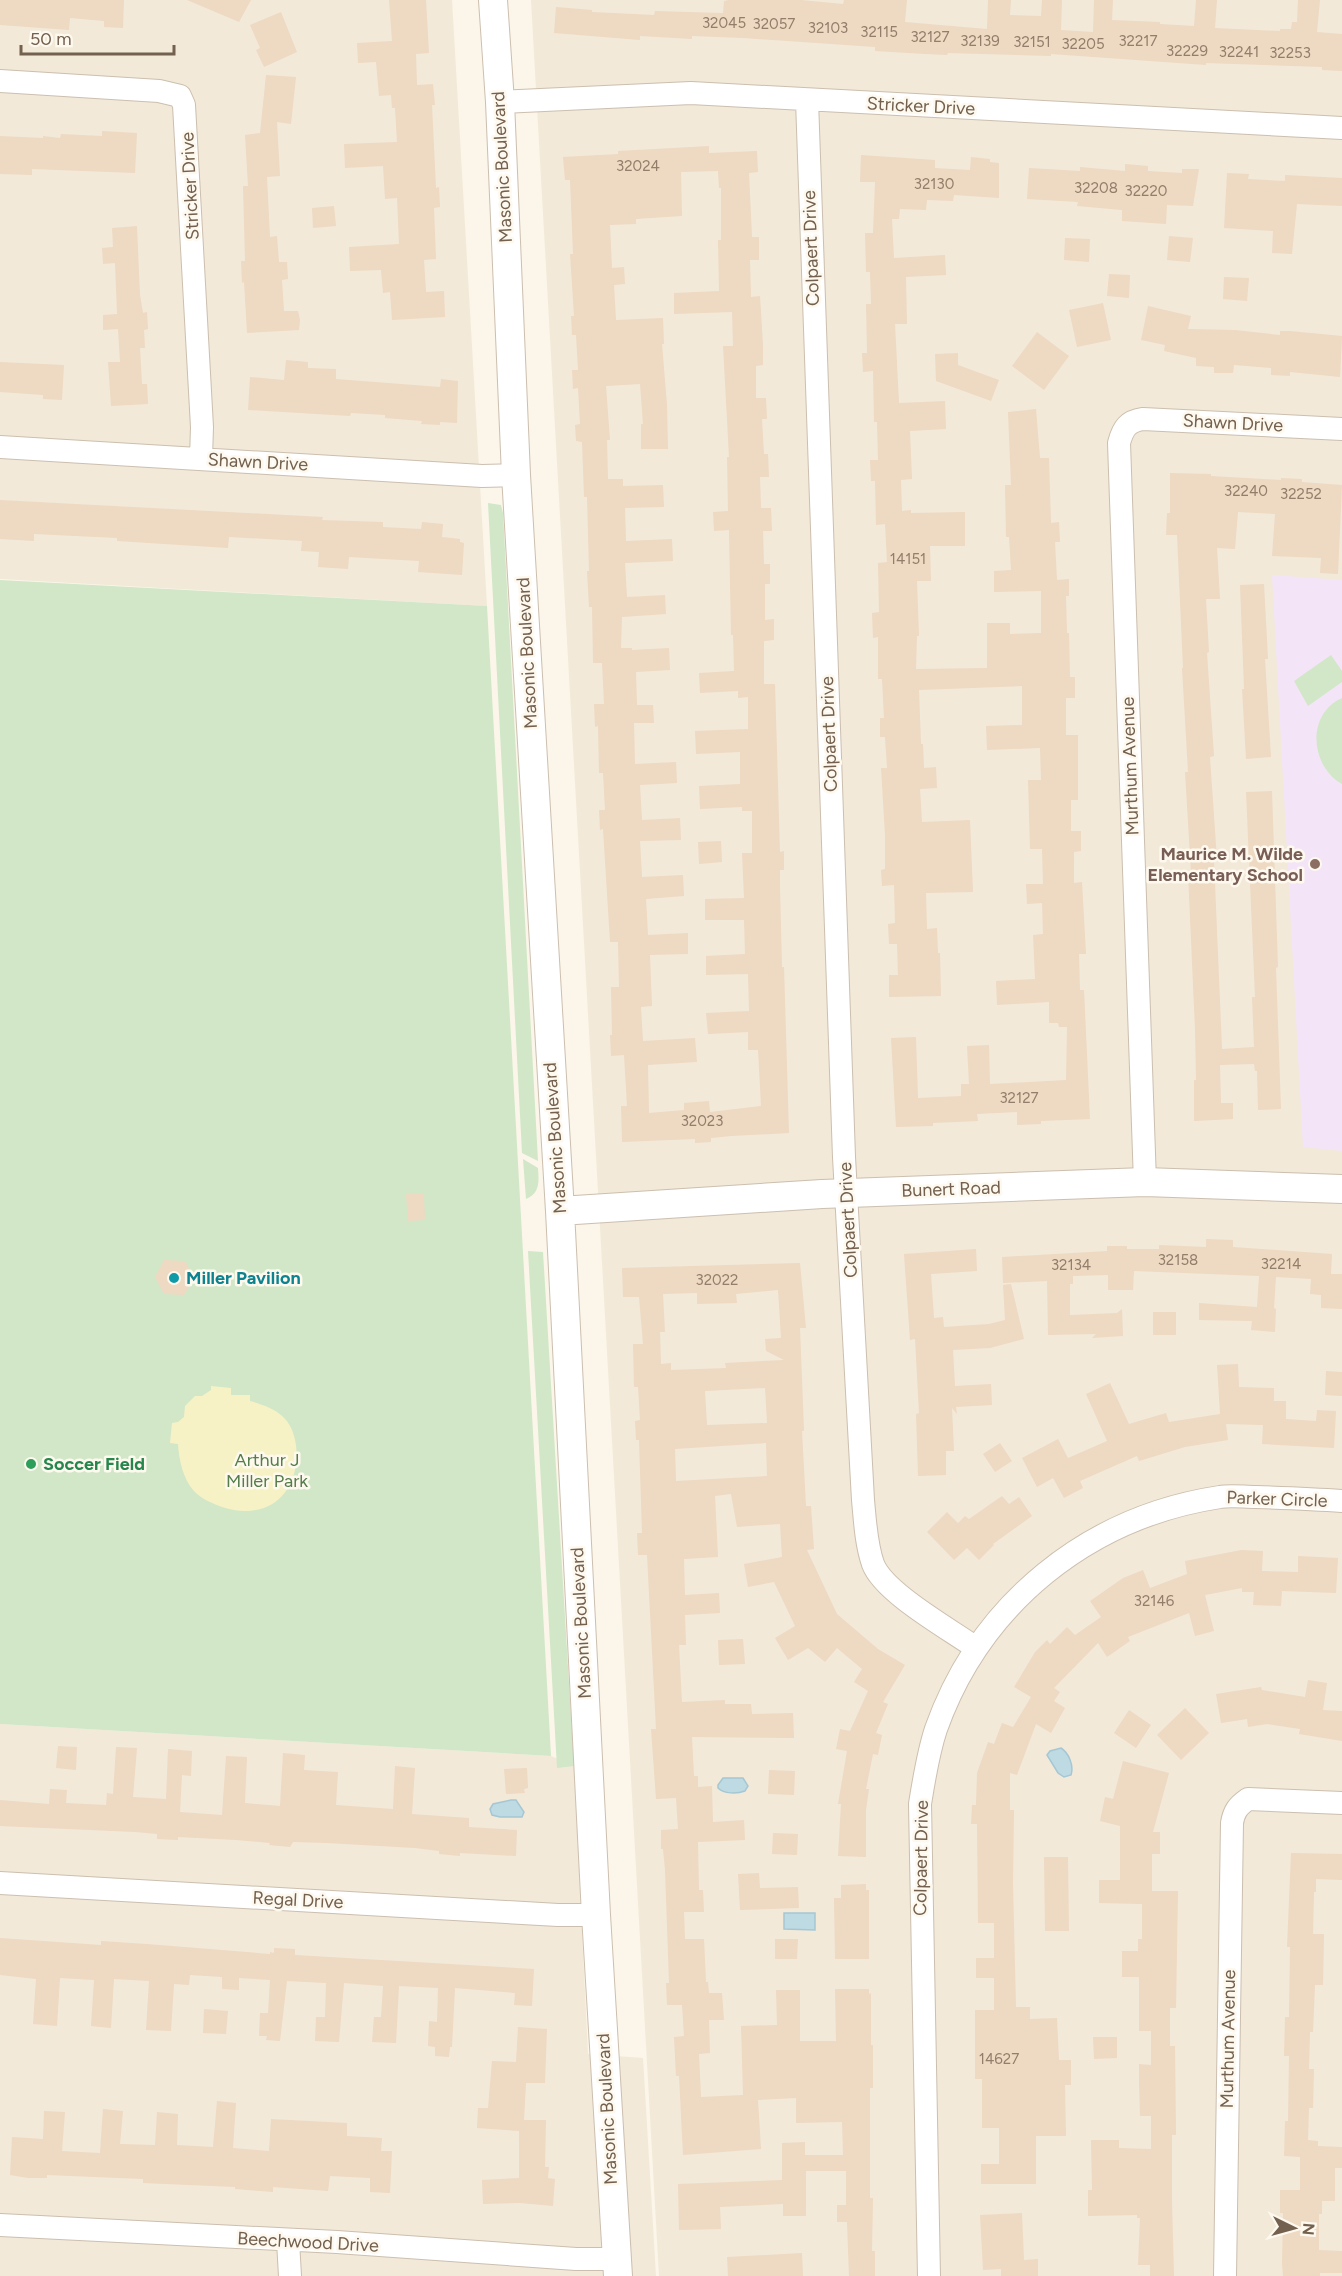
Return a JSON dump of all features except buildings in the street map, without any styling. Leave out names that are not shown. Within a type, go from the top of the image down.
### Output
[{"type":"street","name":"Masonic Boulevard","points":[[493,0],[500,102],[516,475],[560,1211],[596,1915],[617,2267]]},
{"type":"street","name":"Stricker Drive","points":[[0,81],[159,91],[180,96],[184,105],[202,427],[201,458]]},
{"type":"street","name":"Stricker Drive","points":[[500,102],[691,93],[1342,128]]},
{"type":"street","name":"Colpaert Drive","points":[[807,100],[808,186],[847,1193],[867,1539],[874,1566],[888,1585],[976,1648],[937,1728],[930,1750],[920,1804],[928,2276]]},
{"type":"street","name":"Shawn Drive","points":[[1126,425],[1133,420],[1143,419],[1342,429]]},
{"type":"street","name":"Murthum Avenue","points":[[1126,425],[1119,443],[1145,1182]]},
{"type":"street","name":"Shawn Drive","points":[[0,447],[482,476],[516,475]]},
{"type":"street","name":"Bunert Road","points":[[560,1211],[847,1193],[1145,1182],[1342,1189]]},
{"type":"street","name":"Parker Circle","points":[[976,1648],[1003,1612],[1036,1580],[1071,1552],[1112,1530],[1164,1510],[1222,1496],[1342,1501]]},
{"type":"street","name":"Murthum Avenue","points":[[1225,2276],[1234,1812],[1248,1799],[1259,1798],[1342,1803]]},
{"type":"street","name":"Regal Drive","points":[[0,1883],[546,1915],[596,1915]]},
{"type":"street","name":"Beechwood Drive","points":[[0,2225],[337,2242],[576,2259],[617,2267]]},
{"type":"street","points":[[288,2241],[290,2276]]},
{"type":"shaded area","points":[[0,0],[452,0],[487,606],[0,579]]},
{"type":"shaded area","points":[[531,0],[1342,0],[1342,2276],[659,2276]]},
{"type":"shaded area","name":"Maurice M. Wilde Elementary School","points":[[1272,575],[1342,580],[1342,1151],[1303,1147]]},
{"type":"shaded area","points":[[0,1724],[551,1756],[574,1766],[588,2054],[643,2058],[656,2276],[0,2276]]},
{"type":"green space","points":[[488,503],[501,505],[503,513],[538,1161],[522,1153]]},
{"type":"green space","name":"Arthur J Miller Park","points":[[0,580],[487,606],[551,1756],[0,1724]]},
{"type":"green space","points":[[1331,655],[1342,671],[1342,682],[1308,706],[1294,681]]},
{"type":"green space","points":[[1342,698],[1342,784],[1331,776],[1323,765],[1316,740],[1322,716],[1330,706]]},
{"type":"green space","points":[[523,1159],[538,1168],[536,1190],[531,1197],[526,1199]]},
{"type":"green space","points":[[528,1251],[543,1252],[574,1766],[557,1768]]},
{"type":"sand","points":[[211,1386],[231,1388],[231,1395],[250,1395],[250,1401],[274,1410],[291,1427],[296,1445],[293,1477],[287,1490],[267,1507],[239,1511],[222,1507],[194,1491],[184,1475],[178,1444],[170,1443],[172,1423],[184,1417],[185,1406],[195,1396],[202,1396],[211,1390]]},
{"type":"water","points":[[1061,1748],[1068,1756],[1072,1768],[1071,1775],[1064,1777],[1058,1773],[1047,1755],[1050,1751]]},
{"type":"water","points":[[723,1778],[743,1778],[748,1786],[742,1792],[724,1791],[718,1788]]},
{"type":"water","points":[[516,1800],[524,1812],[522,1817],[492,1815],[490,1809],[493,1804]]},
{"type":"water","points":[[784,1913],[815,1913],[815,1930],[784,1929]]},
{"type":"place","name":"Maurice M. Wilde Elementary School","points":[[1315,864]]},
{"type":"place","name":"Miller Pavilion","points":[[174,1278]]},
{"type":"place","name":"Soccer Field","points":[[31,1464]]}]
